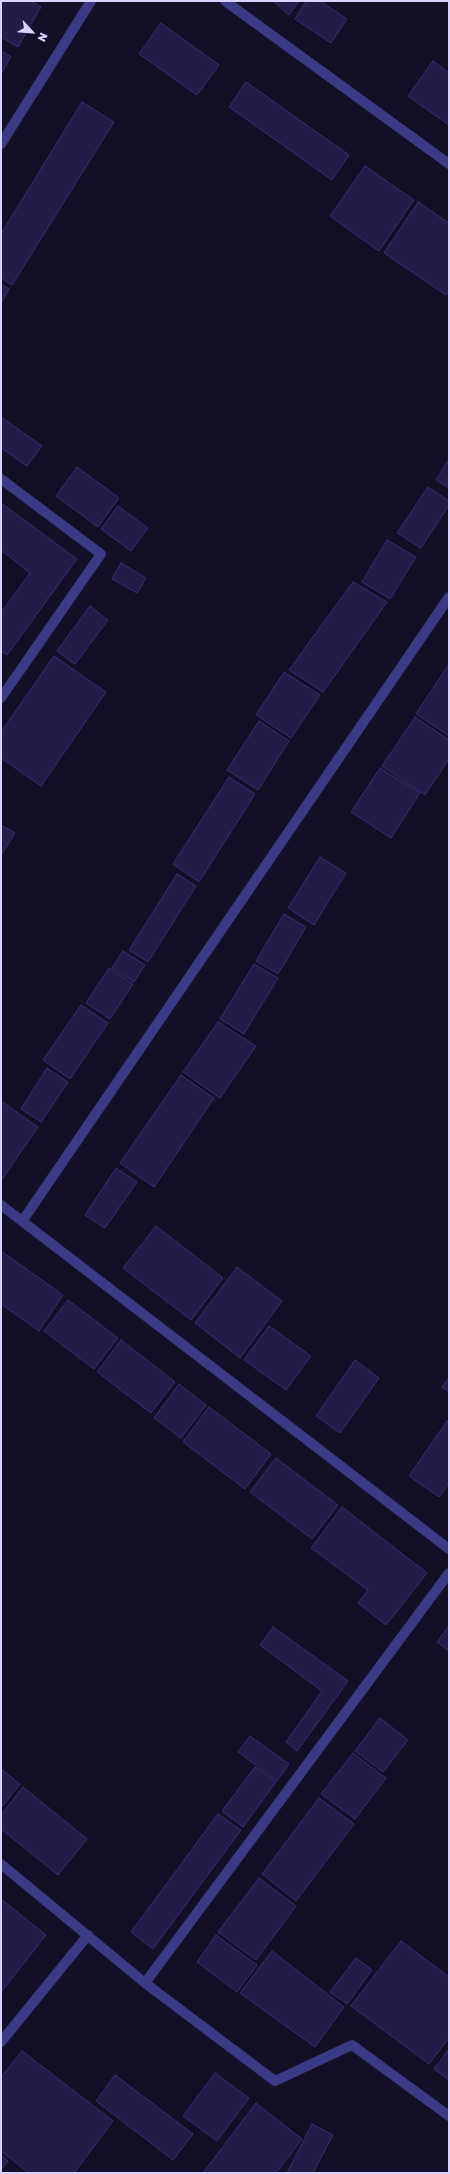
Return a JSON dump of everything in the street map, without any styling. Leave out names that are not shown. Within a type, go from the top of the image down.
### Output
[{"type":"street","points":[[1,144],[91,1]]},
{"type":"street","points":[[225,1],[449,164]]},
{"type":"street","points":[[1,479],[102,554],[1,698]]},
{"type":"street","points":[[23,1220],[449,597]]},
{"type":"street","points":[[1,1205],[23,1220],[449,1549]]},
{"type":"street","points":[[145,1983],[449,1574]]},
{"type":"street","points":[[1,1864],[145,1983],[275,2080],[352,2045],[449,2116]]},
{"type":"street","points":[[1,2042],[88,1935]]},
{"type":"building","points":[[1,1],[31,1],[41,7],[18,47],[1,37]]},
{"type":"building","points":[[273,1],[299,1],[289,15]]},
{"type":"building","points":[[306,1],[320,1],[347,19],[331,43],[295,19]]},
{"type":"building","points":[[161,23],[219,65],[197,95],[139,54]]},
{"type":"building","points":[[1,51],[11,57],[1,74]]},
{"type":"building","points":[[433,61],[449,73],[449,125],[408,96]]},
{"type":"building","points":[[246,82],[349,155],[332,180],[229,107]]},
{"type":"building","points":[[82,102],[114,122],[12,285],[1,278],[1,234]]},
{"type":"building","points":[[365,166],[414,200],[379,251],[330,216]]},
{"type":"building","points":[[418,202],[449,223],[449,291],[446,295],[384,253]]},
{"type":"building","points":[[1,284],[9,289],[1,303]]},
{"type":"building","points":[[1,417],[42,446],[27,466],[1,448]]},
{"type":"building","points":[[449,459],[449,488],[436,480]]},
{"type":"building","points":[[77,467],[119,498],[98,527],[56,496]]},
{"type":"building","points":[[428,487],[449,501],[449,505],[421,548],[397,533]]},
{"type":"building","points":[[1,503],[77,559],[7,655],[1,651],[1,613],[30,573],[1,550]]},
{"type":"building","points":[[118,506],[148,528],[131,551],[101,529]]},
{"type":"building","points":[[387,540],[416,557],[390,599],[362,582]]},
{"type":"building","points":[[121,563],[146,578],[137,593],[112,579]]},
{"type":"building","points":[[353,582],[387,602],[323,692],[289,670]]},
{"type":"building","points":[[90,606],[108,620],[75,664],[57,651]]},
{"type":"building","points":[[54,656],[106,692],[41,786],[1,758],[1,732]]},
{"type":"building","points":[[449,664],[449,736],[416,714]]},
{"type":"building","points":[[284,672],[320,695],[291,738],[256,715]]},
{"type":"building","points":[[415,717],[449,740],[449,759],[425,795],[382,766]]},
{"type":"building","points":[[259,721],[289,741],[258,790],[227,770]]},
{"type":"building","points":[[380,768],[420,793],[391,838],[351,812]]},
{"type":"building","points":[[229,777],[255,794],[199,882],[173,864]]},
{"type":"building","points":[[1,825],[15,833],[1,855]]},
{"type":"building","points":[[320,857],[346,873],[314,925],[288,908]]},
{"type":"building","points":[[177,874],[196,886],[148,962],[129,950]]},
{"type":"building","points":[[284,914],[306,927],[278,974],[256,961]]},
{"type":"building","points":[[123,951],[145,965],[134,982],[112,968]]},
{"type":"building","points":[[254,964],[278,978],[244,1034],[220,1019]]},
{"type":"building","points":[[109,968],[133,984],[110,1019],[86,1003]]},
{"type":"building","points":[[81,1005],[108,1023],[70,1079],[43,1060]]},
{"type":"building","points":[[218,1022],[256,1046],[220,1098],[183,1072]]},
{"type":"building","points":[[47,1068],[68,1082],[41,1122],[21,1109]]},
{"type":"building","points":[[181,1075],[214,1098],[154,1187],[120,1163]]},
{"type":"building","points":[[1,1101],[38,1127],[1,1181]]},
{"type":"building","points":[[116,1168],[137,1182],[105,1228],[85,1215]]},
{"type":"building","points":[[156,1226],[223,1278],[191,1320],[123,1268]]},
{"type":"building","points":[[1,1251],[63,1295],[39,1331],[1,1304]]},
{"type":"building","points":[[237,1267],[282,1301],[240,1358],[195,1323]]},
{"type":"building","points":[[68,1300],[118,1338],[94,1369],[44,1331]]},
{"type":"building","points":[[269,1326],[311,1356],[286,1390],[244,1360]]},
{"type":"building","points":[[121,1340],[175,1382],[151,1413],[97,1372]]},
{"type":"building","points":[[355,1360],[379,1378],[340,1433],[316,1416]]},
{"type":"building","points":[[449,1378],[449,1392],[442,1387]]},
{"type":"building","points":[[179,1384],[206,1405],[181,1438],[154,1418]]},
{"type":"building","points":[[209,1407],[271,1454],[245,1489],[183,1442]]},
{"type":"building","points":[[447,1421],[449,1423],[449,1483],[439,1497],[409,1476]]},
{"type":"building","points":[[276,1458],[338,1505],[312,1539],[250,1492]]},
{"type":"building","points":[[342,1507],[427,1573],[386,1625],[358,1603],[368,1590],[311,1548]]},
{"type":"building","points":[[449,1626],[449,1651],[437,1642]]},
{"type":"building","points":[[273,1627],[348,1681],[297,1751],[286,1742],[322,1691],[260,1645]]},
{"type":"building","points":[[380,1718],[408,1740],[383,1772],[355,1751]]},
{"type":"building","points":[[250,1736],[289,1764],[277,1781],[238,1752]]},
{"type":"building","points":[[353,1753],[386,1778],[355,1819],[321,1794]]},
{"type":"building","points":[[255,1767],[276,1782],[243,1827],[222,1811]]},
{"type":"building","points":[[1,1769],[20,1784],[1,1808]]},
{"type":"building","points":[[23,1787],[87,1839],[58,1875],[1,1829],[1,1815]]},
{"type":"building","points":[[319,1798],[354,1824],[296,1901],[262,1874]]},
{"type":"building","points":[[218,1814],[241,1830],[153,1949],[131,1932]]},
{"type":"building","points":[[259,1878],[296,1906],[256,1960],[218,1932]]},
{"type":"building","points":[[1,1899],[46,1935],[1,1992]]},
{"type":"building","points":[[216,1935],[257,1965],[237,1992],[197,1962]]},
{"type":"building","points":[[401,1941],[449,1977],[449,2038],[429,2064],[351,2006]]},
{"type":"building","points":[[272,1951],[344,2007],[315,2047],[240,1993]]},
{"type":"building","points":[[356,1958],[372,1970],[347,2004],[330,1992]]},
{"type":"building","points":[[449,2049],[449,2080],[434,2069]]},
{"type":"building","points":[[22,2051],[113,2121],[74,2173],[29,2173],[1,2151],[1,2077]]},
{"type":"building","points":[[215,2073],[249,2098],[217,2141],[183,2116]]},
{"type":"building","points":[[115,2075],[193,2134],[173,2160],[96,2101]]},
{"type":"building","points":[[256,2103],[302,2139],[276,2173],[203,2173]]},
{"type":"building","points":[[312,2124],[333,2135],[313,2173],[287,2173]]},
{"type":"building","points":[[1,2155],[8,2161],[1,2170]]}]
